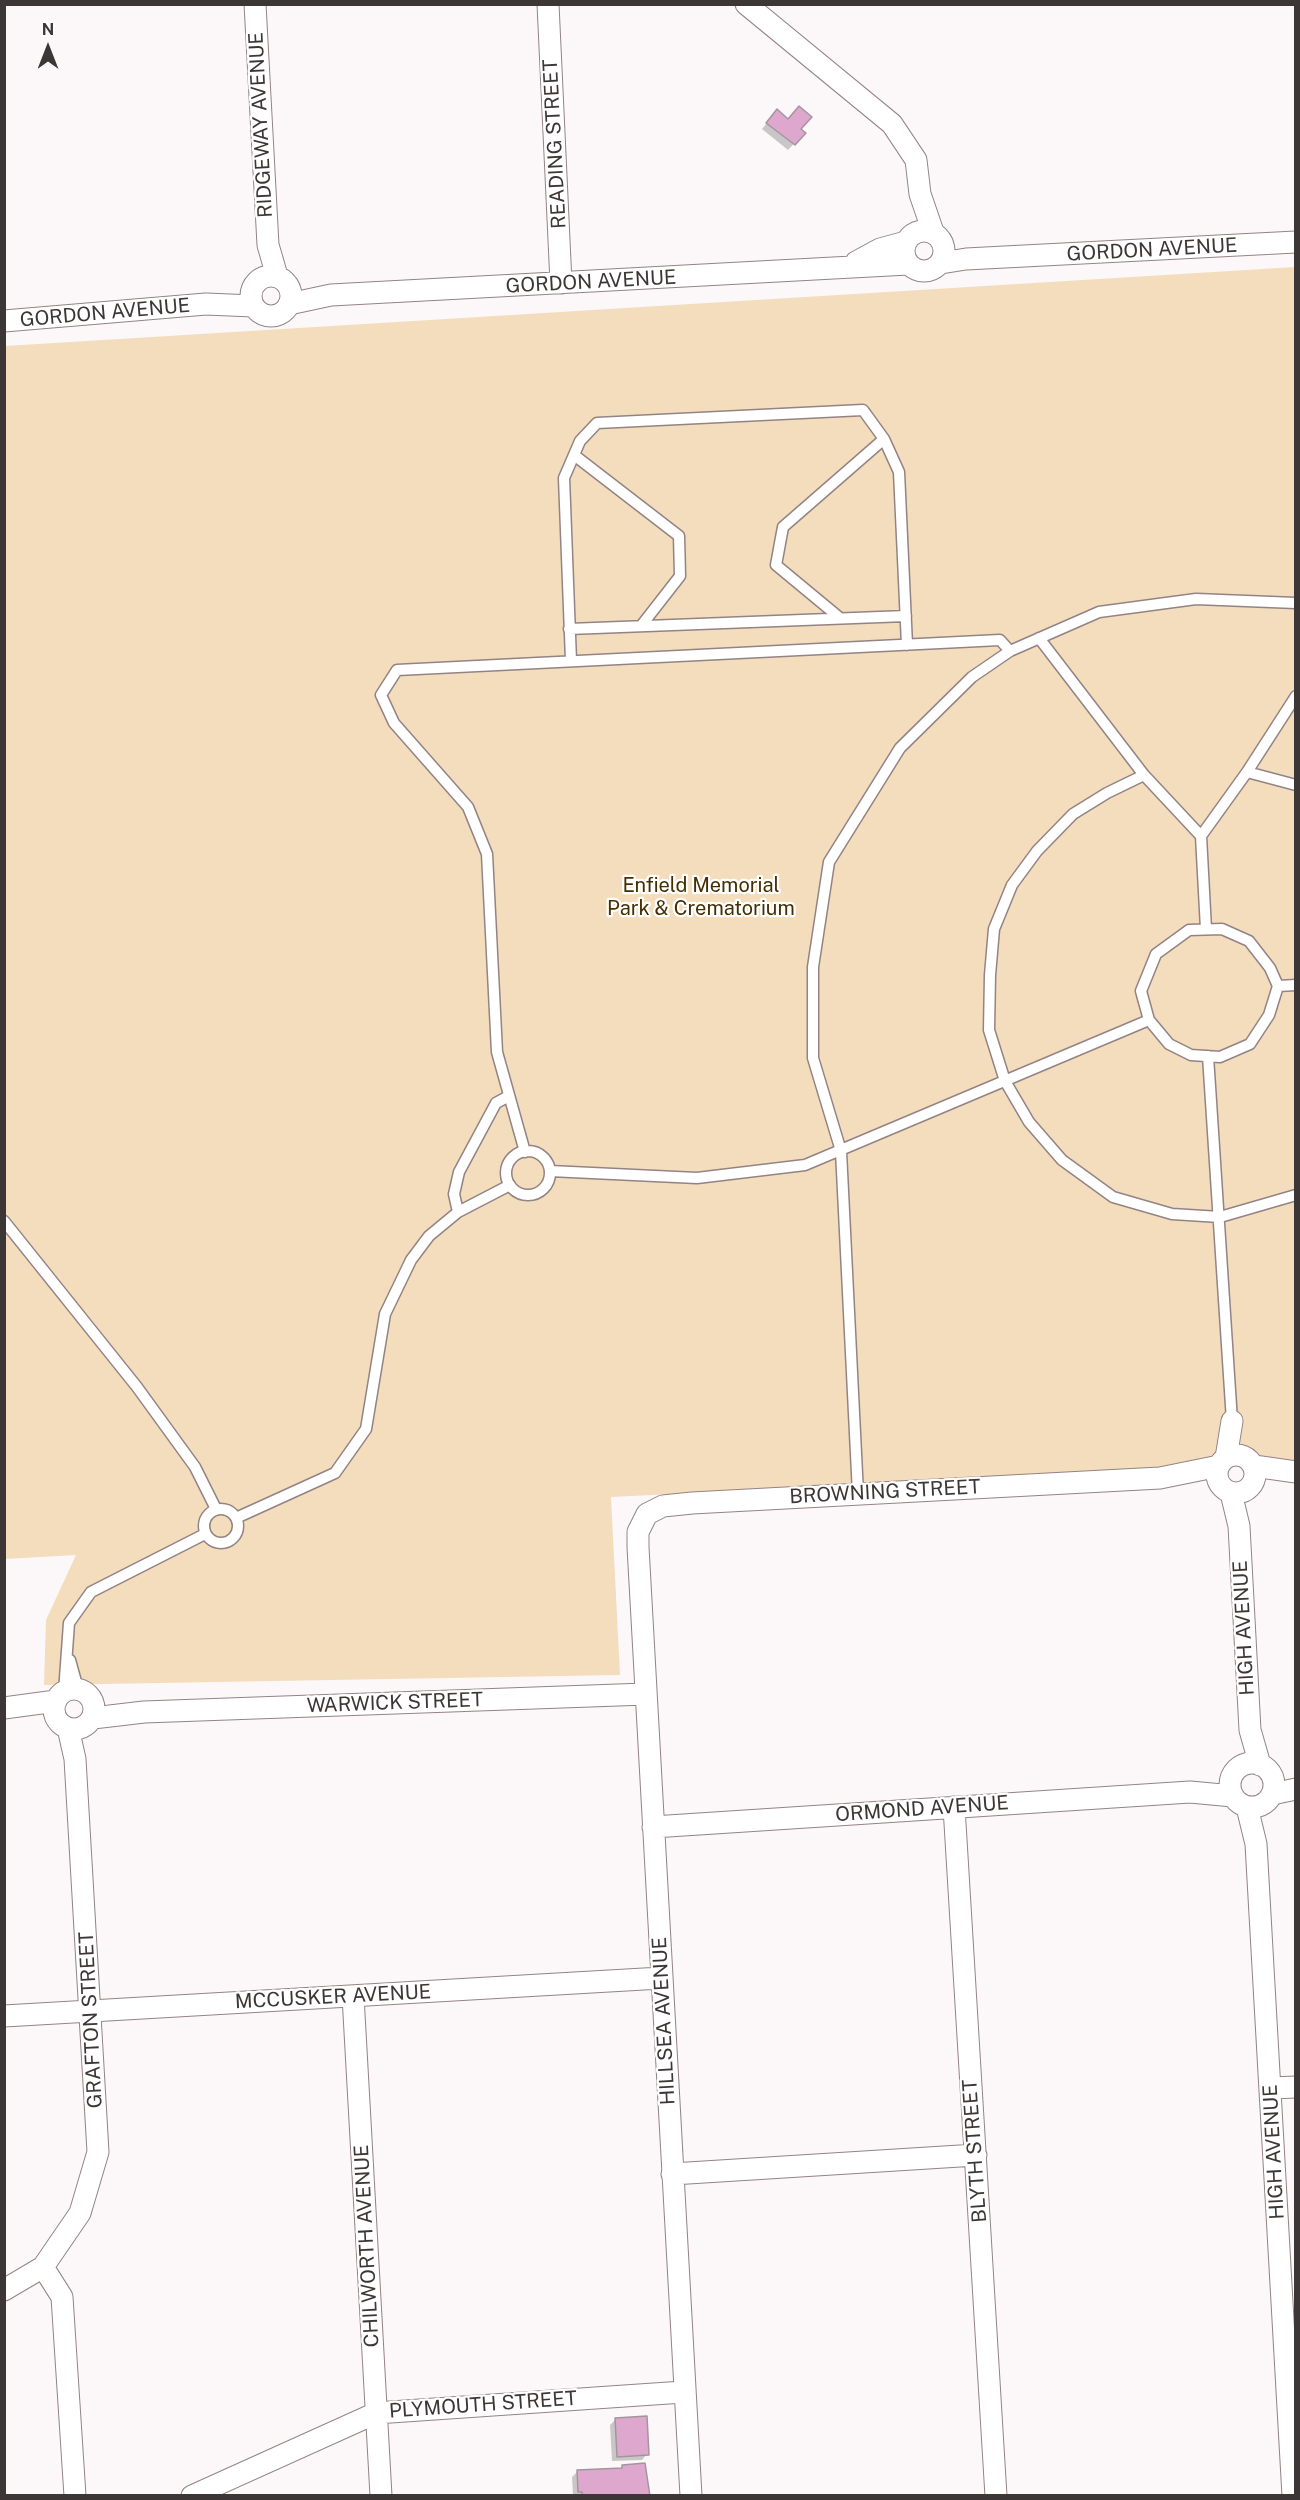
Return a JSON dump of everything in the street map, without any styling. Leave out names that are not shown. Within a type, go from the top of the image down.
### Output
[{"type":"street","name":"RIDGEWAY AVENUE","points":[[255,4],[270,290]]},
{"type":"street","name":"READING STREET","points":[[548,4],[561,284]]},
{"type":"street","points":[[746,4],[892,124],[916,160],[928,242],[904,254],[908,264]]},
{"type":"street","name":"GORDON AVENUE","points":[[850,266],[880,249],[928,242],[981,247],[1010,257],[1296,242]]},
{"type":"street","name":"GORDON AVENUE","points":[[4,321],[206,304],[270,290],[331,295],[794,272],[850,266],[908,264],[925,271],[928,242]]},
{"type":"street","name":"HIGH AVENUE","points":[[1232,1421],[1237,1474],[1252,1787],[1270,2088],[1291,2388],[1293,2496]]},
{"type":"street","name":"BROWNING STREET","points":[[638,1547],[638,1532],[647,1514],[663,1506],[1296,1472]]},
{"type":"street","name":"HILLSEA AVENUE","points":[[638,1547],[683,2392],[691,2496]]},
{"type":"street","name":"WARWICK STREET","points":[[4,1709],[144,1712],[646,1694]]},
{"type":"street","name":"GRAFTON STREET","points":[[43,2267],[80,2213],[98,2152],[74,1709]]},
{"type":"street","name":"ORMOND AVENUE","points":[[653,1827],[1190,1792],[1296,1781]]},
{"type":"street","name":"ORMOND AVENUE","points":[[1252,1787],[1296,1789]]},
{"type":"street","name":"BLYTH STREET","points":[[954,1807],[996,2496]]},
{"type":"street","name":"MCCUSKER AVENUE","points":[[4,2016],[661,1978]]},
{"type":"street","name":"CHILWORTH AVENUE","points":[[353,1996],[381,2496]]},
{"type":"street","points":[[1270,2088],[1296,2087]]},
{"type":"street","points":[[672,2174],[976,2155]]},
{"type":"street","points":[[4,2290],[43,2267],[62,2296],[75,2496]]},
{"type":"street","name":"PLYMOUTH STREET","points":[[192,2496],[376,2413],[683,2392]]},
{"type":"lane","points":[[571,662],[564,478],[580,441],[597,423],[609,422],[863,410],[884,439],[899,472],[907,645]]},
{"type":"lane","points":[[840,618],[776,565],[783,526],[884,439]]},
{"type":"lane","points":[[574,455],[679,536],[680,576],[641,626]]},
{"type":"lane","points":[[858,1494],[842,1151],[813,1058],[813,967],[829,862],[900,748],[972,677],[1010,651],[1099,612],[1196,599],[1296,603]]},
{"type":"lane","points":[[569,629],[906,616]]},
{"type":"lane","points":[[1039,638],[1144,775],[1201,836]]},
{"type":"lane","points":[[525,1152],[497,1052],[486,854],[468,807],[394,723],[381,695],[397,670],[1000,640],[1010,651]]},
{"type":"lane","points":[[1206,929],[1201,836],[1247,772],[1296,696]]},
{"type":"lane","points":[[1247,772],[1296,785]]},
{"type":"lane","points":[[1144,775],[1107,793],[1073,814],[1037,851],[1012,885],[994,929],[990,975],[989,1030],[1005,1081],[1029,1122],[1062,1160],[1113,1197],[1173,1214],[1220,1217],[1296,1196]]},
{"type":"lane","points":[[1206,929],[1222,929],[1249,941],[1270,968],[1278,986],[1269,1015],[1250,1044],[1220,1057],[1191,1055],[1169,1044],[1149,1020],[1142,991],[1156,954],[1189,930],[1206,929]]},
{"type":"lane","points":[[1278,986],[1296,985]]},
{"type":"lane","points":[[550,1172],[697,1178],[805,1165],[1149,1020]]},
{"type":"lane","points":[[1208,1056],[1232,1421]]},
{"type":"lane","points":[[458,1212],[454,1194],[459,1172],[496,1103],[509,1096]]},
{"type":"lane","points":[[525,1152],[535,1153],[544,1158],[550,1172],[546,1185],[535,1194],[521,1194],[510,1185],[507,1175],[509,1164],[515,1156],[525,1152]]},
{"type":"lane","points":[[236,1518],[334,1473],[366,1429],[385,1314],[411,1260],[429,1236],[458,1212],[510,1185]]},
{"type":"lane","points":[[4,1221],[136,1387],[195,1467],[216,1509]]},
{"type":"lane","points":[[216,1509],[228,1510],[236,1518],[237,1531],[229,1542],[216,1543],[205,1534],[205,1519],[216,1509]]},
{"type":"lane","points":[[74,1709],[68,1654],[69,1623],[91,1592],[205,1534]]},
{"type":"green space","name":"Enfield Memorial Park & Crematorium","points":[[1295,267],[1295,1461],[1278,1463],[1227,1450],[1180,1469],[611,1497],[620,1675],[44,1685],[46,1620],[76,1555],[5,1559],[5,346]]},
{"type":"building","points":[[799,106],[812,117],[801,129],[806,133],[795,145],[766,123],[777,109],[788,119]]},
{"type":"building","points":[[647,2416],[649,2455],[617,2457],[615,2418]]},
{"type":"building","points":[[645,2463],[650,2496],[582,2496],[582,2492],[578,2492],[577,2470],[622,2468],[622,2465]]}]
